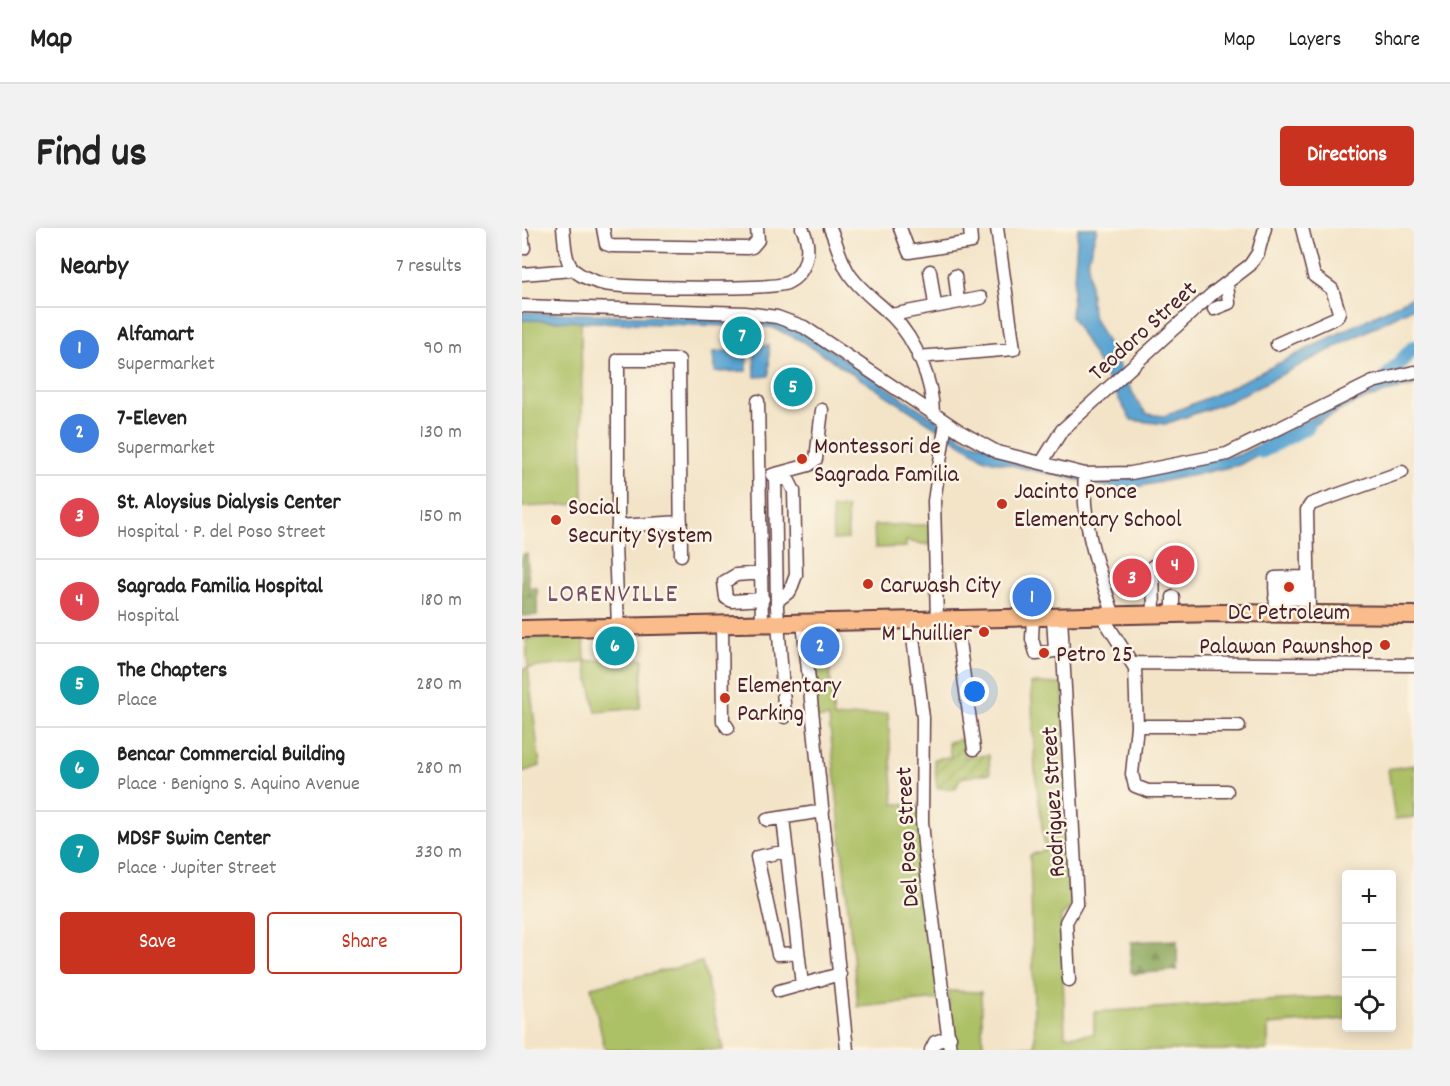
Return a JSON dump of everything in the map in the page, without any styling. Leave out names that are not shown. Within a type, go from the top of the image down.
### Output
[{"type":"main road","points":[[522,629],[938,620],[1032,628],[1108,616],[1173,614],[1275,600],[1414,615]]},
{"type":"street","points":[[563,228],[569,262],[573,270]]},
{"type":"street","points":[[603,228],[606,244],[612,246],[747,248],[752,247],[758,240],[758,228]]},
{"type":"street","points":[[522,274],[573,270],[605,284],[780,285],[794,279],[806,263],[808,249],[802,228]]},
{"type":"street","points":[[830,228],[849,274],[891,315],[909,339],[933,399],[933,414]]},
{"type":"street","points":[[900,228],[909,252],[971,242],[970,228]]},
{"type":"street","points":[[918,357],[1014,349],[997,228]]},
{"type":"street","name":"Teodoro Street","points":[[1042,462],[1062,430],[1250,265],[1258,254],[1265,228]]},
{"type":"street","points":[[1277,344],[1337,317],[1340,312],[1332,289],[1314,276],[1302,228]]},
{"type":"street","points":[[522,234],[524,248]]},
{"type":"street","points":[[930,270],[935,305]]},
{"type":"street","points":[[955,276],[958,301]]},
{"type":"street","points":[[1214,309],[1226,307],[1229,303],[1227,283]]},
{"type":"street","points":[[891,315],[981,298]]},
{"type":"street","points":[[522,306],[734,312],[777,317],[804,327],[933,414],[997,452],[1085,474],[1131,473],[1227,454],[1373,382],[1414,372]]},
{"type":"street","points":[[618,627],[615,544],[618,526],[618,360],[679,360],[681,555]]},
{"type":"street","points":[[758,401],[763,599],[771,623],[785,717]]},
{"type":"street","points":[[760,484],[764,477],[809,465],[816,459],[822,410]]},
{"type":"street","points":[[938,620],[934,501],[946,422]]},
{"type":"street","points":[[1304,603],[1307,510],[1311,504],[1402,472]]},
{"type":"street","points":[[1085,474],[1083,503],[1087,530],[1108,616],[1136,673],[1137,726],[1132,774],[1135,786],[1148,791],[1227,790]]},
{"type":"street","points":[[771,623],[777,601],[775,475]]},
{"type":"street","points":[[775,475],[789,481],[795,491],[796,575],[790,591],[777,601]]},
{"type":"street","points":[[618,526],[681,522]]},
{"type":"street","points":[[1153,566],[1154,615]]},
{"type":"street","points":[[762,573],[736,574],[724,582],[724,596],[732,601],[763,599]]},
{"type":"street","points":[[1275,600],[1275,578],[1303,577],[1304,603]]},
{"type":"street","points":[[1173,597],[1173,614]]},
{"type":"street","points":[[956,620],[974,749]]},
{"type":"street","name":"Del Poso Street","points":[[911,621],[922,718],[922,821],[926,866],[950,1050]]},
{"type":"street","points":[[803,622],[847,1050]]},
{"type":"street","points":[[722,624],[723,721],[729,728]]},
{"type":"street","points":[[1032,628],[1036,653],[1055,651],[1056,624]]},
{"type":"street","name":"Rodriguez Street","points":[[1056,624],[1077,902],[1066,922],[1069,980]]},
{"type":"street","points":[[1132,663],[1414,665]]},
{"type":"street","points":[[1137,726],[1239,726]]},
{"type":"street","points":[[767,820],[823,812]]},
{"type":"street","points":[[783,818],[802,985]]},
{"type":"street","points":[[787,851],[757,857],[778,954],[798,953]]},
{"type":"street","points":[[779,991],[840,974]]},
{"type":"street","points":[[931,1050],[935,1042],[950,1037]]},
{"type":"green space","points":[[522,320],[581,321],[583,504],[522,507]]},
{"type":"green space","points":[[832,508],[847,508],[848,539],[833,540]]},
{"type":"green space","points":[[874,525],[930,525],[930,545],[906,541],[906,547],[875,548]]},
{"type":"green space","points":[[522,554],[527,554],[529,588],[537,588],[537,615],[522,616]]},
{"type":"green space","points":[[811,630],[826,630],[834,718],[888,713],[894,804],[918,804],[939,999],[858,1007],[829,717],[815,719]]},
{"type":"green space","points":[[584,637],[585,661],[643,659],[640,708],[596,712],[585,662],[528,668],[526,638]]},
{"type":"green space","points":[[528,668],[540,766],[522,772],[522,669]]},
{"type":"green space","points":[[1031,683],[1063,684],[1072,907],[1061,917],[1065,1036],[1094,1034],[1094,1012],[1342,996],[1342,1019],[1268,1025],[1268,1050],[951,1050],[948,991],[981,992],[983,1047],[1035,1046],[1030,855],[1045,850],[1035,770]]},
{"type":"green space","points":[[963,739],[965,757],[989,755],[990,773],[960,778],[956,789],[937,788],[934,759],[951,757],[948,742]]},
{"type":"green space","points":[[1414,765],[1414,817],[1395,819],[1388,769]]},
{"type":"green space","points":[[1177,940],[1177,970],[1135,974],[1131,972],[1131,942]]},
{"type":"green space","points":[[702,962],[723,1050],[605,1050],[591,987]]},
{"type":"water","points":[[1078,228],[1097,228],[1088,260],[1092,314],[1138,403],[1147,414],[1164,416],[1221,392],[1414,296],[1414,307],[1228,402],[1165,424],[1131,420],[1071,316]]},
{"type":"water","points":[[522,312],[775,320],[800,330],[965,439],[1082,476],[1239,455],[1368,389],[1414,377],[1414,386],[1393,390],[1352,404],[1239,465],[1132,488],[1107,487],[985,459],[802,341],[772,327],[522,320]]},
{"type":"water","points":[[769,345],[769,376],[755,377],[754,347]]},
{"type":"water","points":[[747,349],[747,371],[715,372],[714,352]]},
{"type":"waterway","points":[[1379,385],[1414,347]]},
{"type":"waterway","points":[[1262,451],[1307,427]]},
{"type":"place","name":"MDSF Swim Center","points":[[742,336]]},
{"type":"place","name":"The Chapters","points":[[793,387]]},
{"type":"place","name":"Montessori de Sagrada Familia","points":[[802,459]]},
{"type":"place","name":"Jacinto Ponce Elementary School","points":[[1002,504]]},
{"type":"place","name":"Social Security System","points":[[556,520]]},
{"type":"place","name":"Sagrada Familia Hospital","points":[[1175,565]]},
{"type":"place","name":"St. Aloysius Dialysis Center","points":[[1132,578]]},
{"type":"place","name":"Carwash City","points":[[868,584]]},
{"type":"place","name":"DC Petroleum","points":[[1289,587]]},
{"type":"place","name":"Alfamart","points":[[1032,597]]},
{"type":"place","name":"M Lhuillier","points":[[984,632]]},
{"type":"place","name":"Palawan Pawnshop","points":[[1385,645]]},
{"type":"place","name":"Bencar Commercial Building","points":[[615,646]]},
{"type":"place","name":"7-Eleven","points":[[820,646]]},
{"type":"place","name":"Petro 25","points":[[1044,653]]},
{"type":"place","name":"Elementary Parking","points":[[725,698]]},
{"type":"district","name":"LORENVILLE","points":[[613,592]]}]
